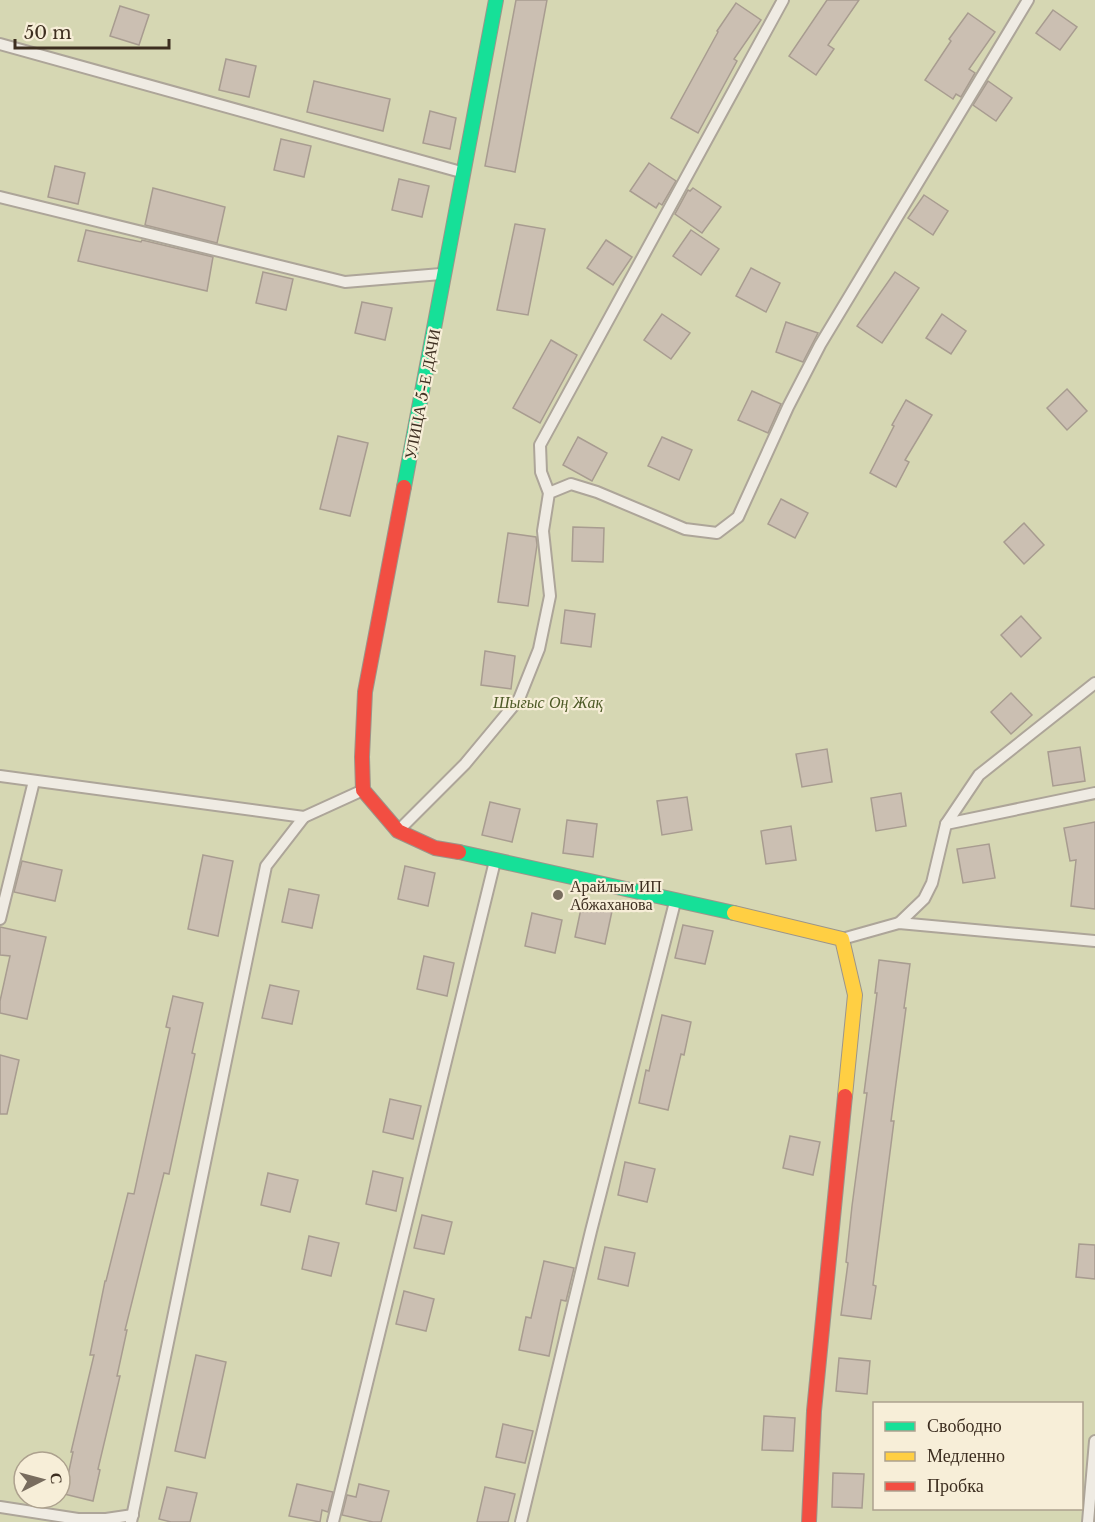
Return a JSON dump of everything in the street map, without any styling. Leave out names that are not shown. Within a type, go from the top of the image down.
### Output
[{"type":"street","name":"УЛИЦА 5-Е ДАЧИ","points":[[363,790],[365,692],[496,0]]},
{"type":"street","points":[[363,790],[398,831],[435,848],[676,898],[842,939],[855,995],[814,1411],[809,1522]]},
{"type":"lane","points":[[398,831],[465,764],[519,699],[539,649],[550,596],[543,531],[549,492],[541,472],[540,445],[783,0]]},
{"type":"lane","points":[[549,492],[571,484],[597,492],[685,529],[717,533],[738,517],[788,407],[820,345],[1028,0]]},
{"type":"lane","points":[[0,44],[464,173]]},
{"type":"lane","points":[[0,197],[345,282],[444,274]]},
{"type":"lane","points":[[899,923],[924,899],[932,883],[946,824],[979,775],[1095,683]]},
{"type":"lane","points":[[0,776],[304,817]]},
{"type":"lane","points":[[0,919],[34,780]]},
{"type":"lane","points":[[0,1507],[78,1519],[132,1518],[266,866],[304,817],[363,790]]},
{"type":"lane","points":[[946,824],[1095,793]]},
{"type":"lane","points":[[333,1522],[495,859]]},
{"type":"lane","points":[[521,1522],[594,1219],[676,898]]},
{"type":"lane","points":[[842,939],[899,923],[1095,941]]},
{"type":"lane","points":[[1088,1522],[1095,1441]]},
{"type":"green space","name":"Шығыс Оң Жақ","points":[[0,0],[1095,0],[1095,1522],[0,1522]]},
{"type":"building","points":[[516,0],[547,0],[515,172],[485,166]]},
{"type":"building","points":[[827,0],[859,0],[828,45],[834,49],[816,75],[789,56]]},
{"type":"building","points":[[736,3],[761,20],[734,59],[737,61],[698,133],[671,118],[717,31]]},
{"type":"building","points":[[120,6],[149,15],[139,45],[110,36]]},
{"type":"building","points":[[1053,10],[1077,27],[1060,50],[1036,33]]},
{"type":"building","points":[[968,13],[995,32],[969,69],[975,73],[961,97],[956,94],[953,99],[925,80],[951,41],[949,39]]},
{"type":"building","points":[[226,59],[256,66],[249,97],[219,90]]},
{"type":"building","points":[[314,81],[390,99],[383,131],[307,112]]},
{"type":"building","points":[[988,81],[1012,98],[996,121],[973,105]]},
{"type":"building","points":[[430,111],[456,118],[450,149],[423,143]]},
{"type":"building","points":[[281,139],[311,146],[304,177],[274,170]]},
{"type":"building","points":[[649,163],[676,181],[662,205],[659,203],[656,208],[630,191]]},
{"type":"building","points":[[55,166],[85,173],[78,204],[48,197]]},
{"type":"building","points":[[399,179],[429,186],[422,217],[392,210]]},
{"type":"building","points":[[153,188],[225,207],[217,243],[145,225]]},
{"type":"building","points":[[693,188],[721,207],[702,233],[675,214],[688,190]]},
{"type":"building","points":[[924,195],[948,211],[933,235],[908,218]]},
{"type":"building","points":[[515,224],[545,229],[528,315],[497,310]]},
{"type":"building","points":[[86,230],[141,242],[142,240],[213,257],[207,291],[78,261]]},
{"type":"building","points":[[691,230],[719,249],[701,275],[673,256]]},
{"type":"building","points":[[606,240],[632,257],[613,285],[587,268]]},
{"type":"building","points":[[751,268],[780,283],[766,312],[736,296]]},
{"type":"building","points":[[263,272],[293,279],[286,310],[256,303]]},
{"type":"building","points":[[895,272],[919,288],[882,343],[857,326]]},
{"type":"building","points":[[362,302],[392,308],[385,340],[355,333]]},
{"type":"building","points":[[662,314],[690,333],[671,359],[644,340]]},
{"type":"building","points":[[942,314],[966,331],[951,354],[926,338]]},
{"type":"building","points":[[786,322],[818,333],[803,362],[776,352]]},
{"type":"building","points":[[551,340],[577,355],[540,423],[513,408]]},
{"type":"building","points":[[1067,389],[1087,411],[1067,430],[1047,408]]},
{"type":"building","points":[[752,391],[781,404],[768,433],[738,420]]},
{"type":"building","points":[[906,400],[932,415],[905,460],[909,462],[896,487],[870,473]]},
{"type":"building","points":[[338,436],[368,443],[350,516],[320,509]]},
{"type":"building","points":[[578,437],[607,453],[592,481],[563,465]]},
{"type":"building","points":[[662,437],[692,450],[679,480],[648,466]]},
{"type":"building","points":[[781,499],[808,513],[795,538],[768,524]]},
{"type":"building","points":[[1024,523],[1044,545],[1024,564],[1004,542]]},
{"type":"building","points":[[573,527],[604,528],[603,562],[572,561]]},
{"type":"building","points":[[508,533],[536,537],[537,545],[528,606],[498,602]]},
{"type":"building","points":[[565,610],[595,614],[591,647],[561,643]]},
{"type":"building","points":[[1021,616],[1041,638],[1021,657],[1001,635]]},
{"type":"building","points":[[485,651],[515,656],[511,689],[481,685]]},
{"type":"building","points":[[1011,693],[1032,715],[1011,734],[991,712]]},
{"type":"building","points":[[1080,747],[1085,781],[1053,786],[1048,752]]},
{"type":"building","points":[[827,749],[832,782],[802,787],[796,754]]},
{"type":"building","points":[[901,793],[906,826],[876,831],[871,798]]},
{"type":"building","points":[[687,797],[692,830],[662,835],[657,801]]},
{"type":"building","points":[[490,802],[520,809],[512,842],[482,835]]},
{"type":"building","points":[[567,820],[597,824],[593,857],[563,853]]},
{"type":"building","points":[[1095,822],[1095,909],[1071,906],[1076,860],[1070,861],[1064,828]]},
{"type":"building","points":[[791,826],[796,860],[766,864],[761,831]]},
{"type":"building","points":[[989,844],[995,878],[963,883],[957,849]]},
{"type":"building","points":[[203,855],[233,861],[218,936],[188,929]]},
{"type":"building","points":[[22,861],[62,870],[55,901],[14,892]]},
{"type":"building","points":[[405,866],[435,873],[428,906],[398,899]]},
{"type":"building","points":[[289,889],[319,895],[312,928],[282,922]]},
{"type":"building","points":[[582,904],[612,911],[605,944],[575,937]]},
{"type":"building","points":[[532,913],[562,920],[555,953],[525,946]]},
{"type":"building","points":[[683,925],[713,931],[705,964],[675,958]]},
{"type":"building","points":[[0,927],[46,937],[27,1019],[0,1013],[0,1001],[10,956],[0,955]]},
{"type":"building","points":[[424,956],[454,963],[447,996],[417,989]]},
{"type":"building","points":[[879,960],[910,964],[871,1319],[841,1315],[867,1093],[864,1093]]},
{"type":"building","points":[[270,985],[299,991],[292,1024],[262,1018]]},
{"type":"building","points":[[173,996],[203,1003],[192,1053],[195,1054],[169,1174],[164,1173],[125,1330],[127,1330],[117,1376],[120,1376],[98,1469],[100,1470],[93,1501],[72,1496],[71,1450],[94,1355],[90,1355],[105,1281],[128,1193],[134,1194],[170,1028],[166,1027]]},
{"type":"building","points":[[662,1015],[691,1022],[668,1110],[639,1103]]},
{"type":"building","points":[[0,1055],[19,1060],[7,1114],[0,1114]]},
{"type":"building","points":[[390,1099],[421,1106],[413,1139],[383,1132]]},
{"type":"building","points":[[790,1136],[820,1142],[813,1175],[783,1168]]},
{"type":"building","points":[[625,1162],[655,1169],[647,1202],[618,1195]]},
{"type":"building","points":[[373,1171],[403,1178],[396,1211],[366,1204]]},
{"type":"building","points":[[268,1173],[298,1180],[290,1212],[261,1205]]},
{"type":"building","points":[[422,1215],[452,1222],[444,1254],[414,1248]]},
{"type":"building","points":[[309,1236],[339,1243],[331,1276],[302,1269]]},
{"type":"building","points":[[1079,1244],[1095,1245],[1095,1279],[1076,1277]]},
{"type":"building","points":[[605,1247],[635,1253],[628,1286],[598,1279]]},
{"type":"building","points":[[544,1261],[574,1268],[566,1301],[561,1300],[549,1356],[519,1350],[526,1317],[531,1318]]},
{"type":"building","points":[[404,1291],[434,1299],[426,1331],[396,1324]]},
{"type":"building","points":[[196,1355],[226,1362],[205,1458],[175,1451]]},
{"type":"building","points":[[839,1358],[870,1361],[867,1394],[836,1391]]},
{"type":"building","points":[[764,1416],[795,1418],[793,1451],[762,1450]]},
{"type":"building","points":[[503,1424],[533,1431],[525,1463],[496,1457]]},
{"type":"building","points":[[833,1473],[864,1474],[862,1508],[832,1507]]},
{"type":"building","points":[[297,1484],[333,1492],[328,1512],[322,1510],[320,1522],[289,1516]]},
{"type":"building","points":[[359,1484],[389,1491],[381,1522],[342,1515],[347,1495],[356,1497]]},
{"type":"building","points":[[167,1487],[197,1493],[190,1522],[171,1522],[159,1519]]},
{"type":"building","points":[[485,1487],[515,1494],[508,1522],[477,1522]]},
{"type":"traffic: fast","points":[[404,487],[496,0]]},
{"type":"traffic: fast","points":[[459,852],[734,913]]},
{"type":"traffic: slow","points":[[734,913],[842,939],[855,995],[845,1096]]},
{"type":"traffic: jam","points":[[404,487],[365,692],[363,790],[398,831],[435,848],[459,852]]},
{"type":"traffic: jam","points":[[809,1522],[814,1411],[845,1096]]},
{"type":"place","name":"Арайлым ИП Абжаханова","points":[[558,895]]}]
